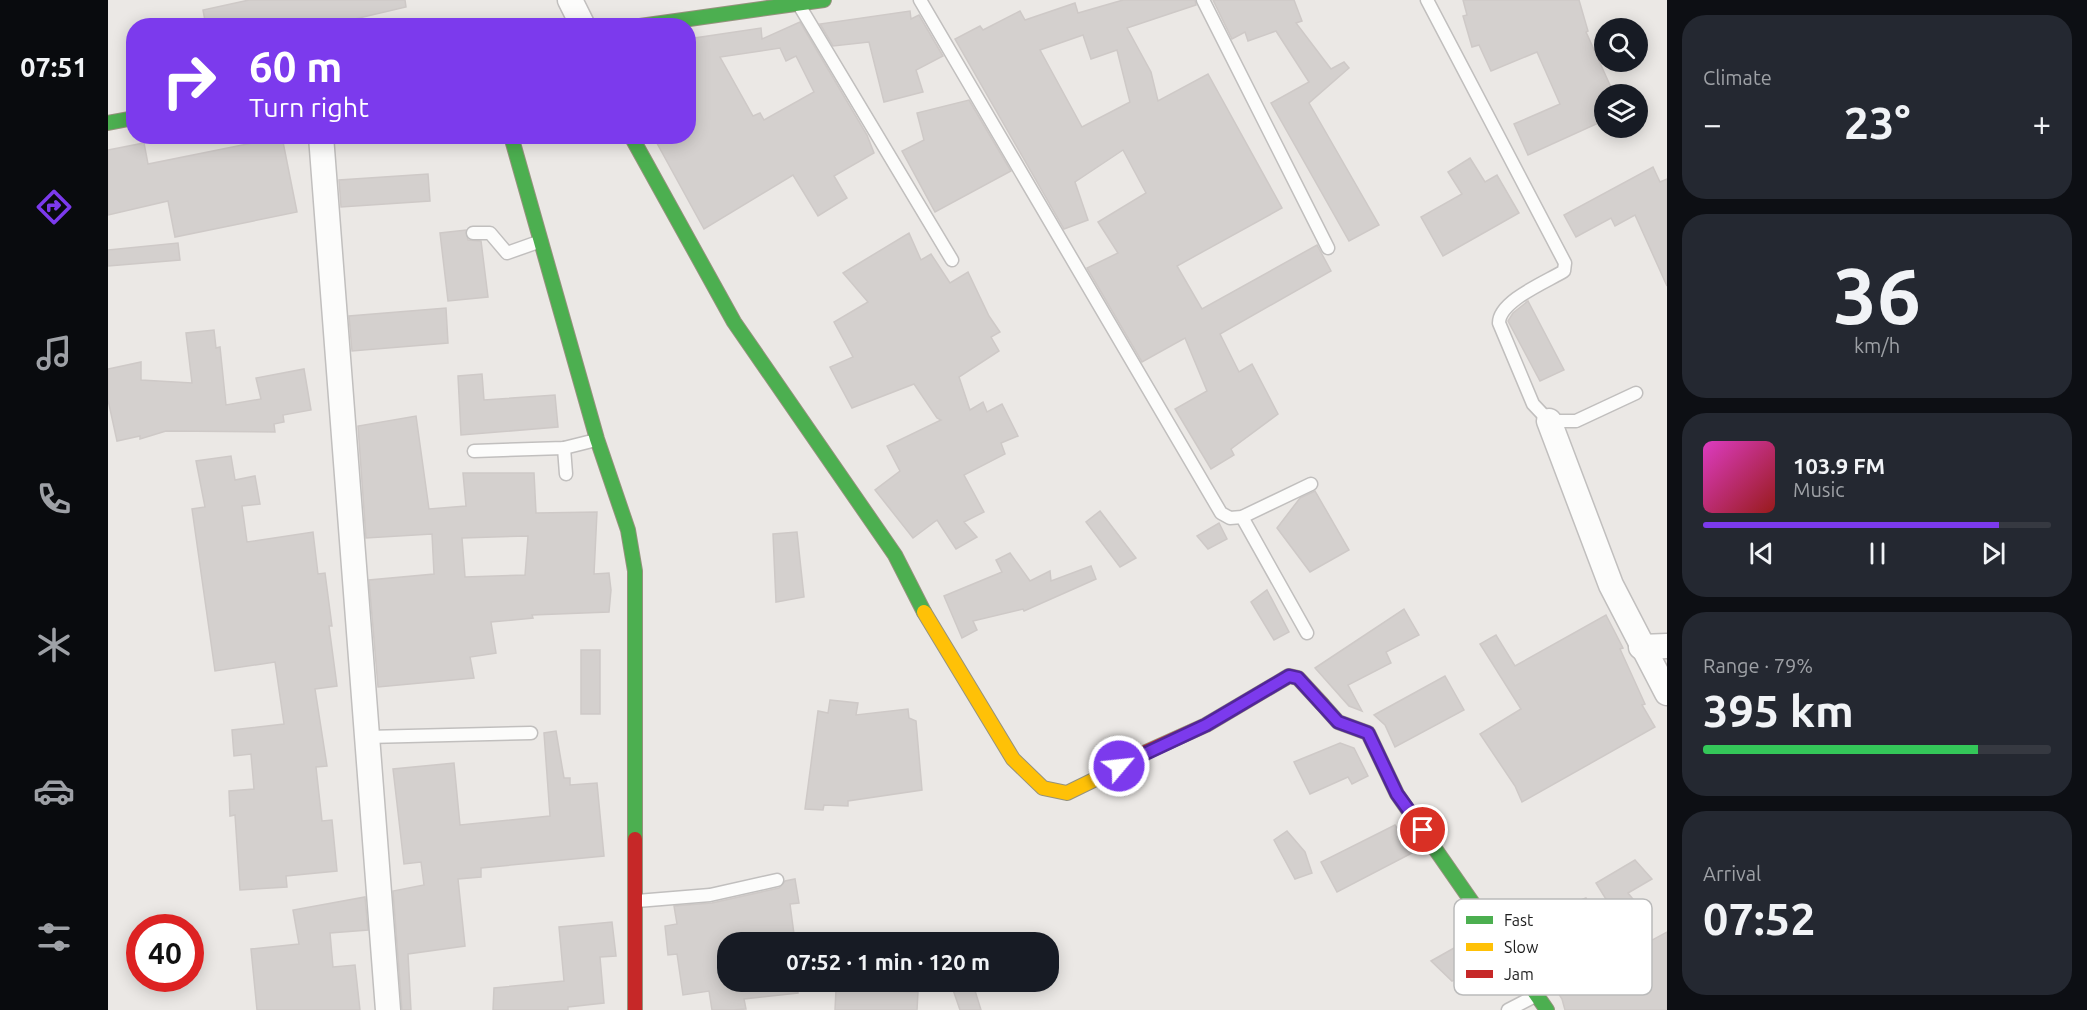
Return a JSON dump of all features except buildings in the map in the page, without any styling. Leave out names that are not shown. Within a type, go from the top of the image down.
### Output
[{"type":"street","points":[[570,0],[579,18]]},
{"type":"street","points":[[679,18],[738,6],[799,4],[824,0]]},
{"type":"street","points":[[108,123],[126,120]]},
{"type":"street","points":[[322,144],[388,1010]]},
{"type":"street","points":[[513,144],[597,439],[627,530],[634,571],[635,1010]]},
{"type":"street","points":[[635,144],[735,322],[895,555],[910,589],[1013,759],[1043,788],[1067,793],[1087,785],[1135,757],[1206,725],[1289,676],[1298,678],[1338,722],[1368,733],[1397,794],[1469,899]]},
{"type":"street","points":[[1549,421],[1611,585],[1641,647],[1667,693]]},
{"type":"street","points":[[1641,647],[1667,646]]},
{"type":"street","points":[[1536,996],[1547,1010]]},
{"type":"lane","points":[[920,0],[1221,513],[1230,518],[1242,517],[1311,484]]},
{"type":"lane","points":[[1203,0],[1328,248]]},
{"type":"lane","points":[[1427,0],[1564,263],[1564,271],[1508,304],[1499,317],[1499,323],[1533,404],[1549,421],[1576,421],[1635,393]]},
{"type":"lane","points":[[799,4],[952,260]]},
{"type":"lane","points":[[473,233],[490,233],[507,253],[542,241]]},
{"type":"lane","points":[[474,451],[564,448],[597,439]]},
{"type":"lane","points":[[564,448],[566,474]]},
{"type":"lane","points":[[1242,517],[1306,633]]},
{"type":"lane","points":[[367,737],[531,733]]},
{"type":"lane","points":[[636,901],[710,895],[777,880]]},
{"type":"lane","points":[[1508,1010],[1536,996]]},
{"type":"traffic: fast","points":[[696,18],[824,0]]},
{"type":"traffic: fast","points":[[108,123],[126,120]]},
{"type":"traffic: fast","points":[[513,144],[597,439],[628,530],[635,571],[635,839]]},
{"type":"traffic: fast","points":[[635,144],[734,322],[895,555],[924,612]]},
{"type":"traffic: fast","points":[[1322,704],[1338,722],[1368,733],[1397,794],[1470,899]]},
{"type":"traffic: fast","points":[[1537,995],[1547,1010]]},
{"type":"traffic: slow","points":[[924,612],[1013,759],[1043,788],[1067,793],[1108,773]]},
{"type":"traffic: jam","points":[[1108,773],[1135,757],[1206,725],[1289,676],[1298,678],[1322,704]]},
{"type":"traffic: jam","points":[[635,839],[635,1010]]},
{"type":"route","points":[[1119,766],[1206,725],[1289,676],[1298,678],[1338,722],[1368,733],[1397,794],[1423,830]]}]
